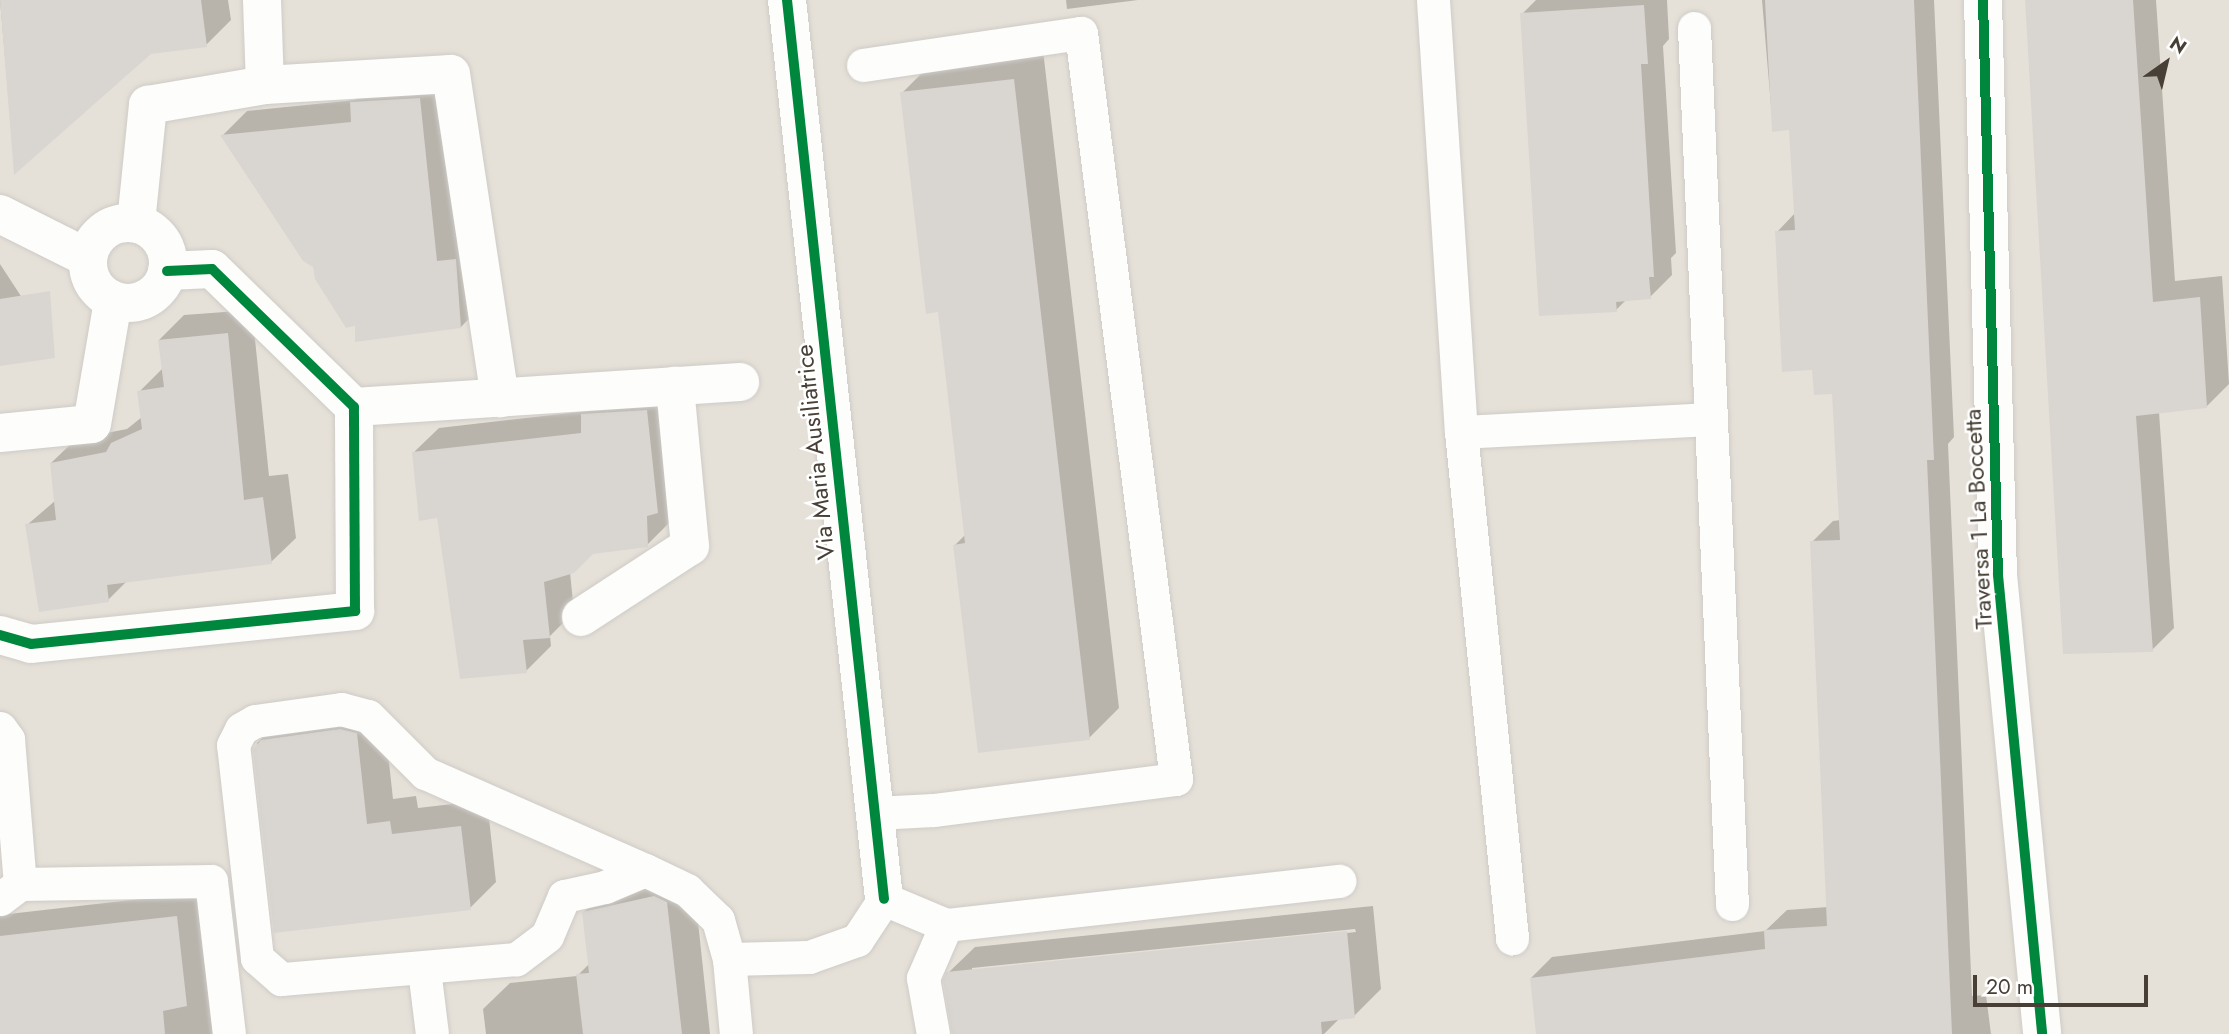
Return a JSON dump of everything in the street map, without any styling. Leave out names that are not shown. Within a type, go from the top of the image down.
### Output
[{"type":"street","points":[[262,0],[265,85]]},
{"type":"street","name":"Via Maria Ausiliatrice","points":[[787,0],[884,899]]},
{"type":"street","name":"Traversa 1 La Boccetta","points":[[1983,0],[1998,575],[2042,1034]]},
{"type":"street","points":[[136,223],[148,105],[265,85],[451,74],[500,398]]},
{"type":"street","points":[[0,214],[88,258]]},
{"type":"street","points":[[136,223],[160,239],[167,251],[167,271],[163,285],[142,302],[113,301],[92,282],[88,258],[100,234],[112,226],[136,223]]},
{"type":"street","points":[[0,635],[31,644],[355,611],[354,407],[212,269],[167,271]]},
{"type":"street","points":[[0,433],[92,424],[113,301]]},
{"type":"street","points":[[354,407],[740,382]]},
{"type":"street","points":[[581,617],[690,546],[675,386]]},
{"type":"lane","points":[[1433,0],[1461,432],[1512,938]]},
{"type":"lane","points":[[1694,28],[1732,904]]},
{"type":"lane","points":[[863,65],[1081,33],[1176,779],[933,810],[875,813]]},
{"type":"lane","points":[[1461,432],[1709,419]]},
{"type":"lane","points":[[645,870],[605,887],[564,896],[547,936],[516,959],[424,969],[281,979],[257,958],[233,745],[241,729],[255,720],[341,709],[368,716],[425,773],[645,870],[687,890],[718,919],[729,959],[736,1034]]},
{"type":"lane","points":[[0,728],[8,740],[10,891],[211,881],[229,1034]]},
{"type":"lane","points":[[729,959],[809,957],[857,940],[884,899],[946,925],[1340,881]]},
{"type":"lane","points":[[933,1034],[923,978],[946,925]]},
{"type":"lane","points":[[424,969],[432,1034]]},
{"type":"shaded area","points":[[0,0],[2229,0],[2229,1034],[0,1034]]},
{"type":"building","points":[[0,0],[201,0],[207,47],[151,54],[14,175]]},
{"type":"building","points":[[1765,0],[1914,0],[1934,460],[1927,460],[1952,1034],[1536,1034],[1530,978],[1765,949],[1764,930],[1827,926],[1810,541],[1840,540],[1832,394],[1814,395],[1812,370],[1782,372],[1775,231],[1795,230],[1789,130],[1772,132]]},
{"type":"building","points":[[2025,0],[2133,0],[2153,302],[2200,297],[2207,408],[2136,416],[2153,652],[2063,654]]},
{"type":"building","points":[[1644,5],[1648,64],[1641,64],[1654,277],[1649,277],[1651,299],[1616,302],[1617,312],[1539,316],[1520,13]]},
{"type":"building","points":[[1014,79],[1090,740],[978,753],[953,545],[965,543],[938,312],[926,314],[900,92]]},
{"type":"building","points":[[420,98],[437,261],[456,259],[461,328],[355,342],[355,326],[346,328],[315,279],[313,267],[303,261],[220,135],[351,122],[350,102]]},
{"type":"building","points":[[50,291],[55,358],[0,366],[0,299]]},
{"type":"building","points":[[228,333],[244,500],[263,497],[272,564],[107,585],[109,602],[39,612],[25,524],[56,520],[50,463],[106,452],[111,443],[142,429],[137,391],[164,387],[158,340]]},
{"type":"building","points":[[647,410],[658,513],[647,516],[648,547],[593,554],[574,573],[544,582],[550,638],[523,640],[527,673],[460,679],[437,518],[419,521],[412,452],[581,433],[581,414]]},
{"type":"building","points":[[340,729],[357,733],[367,824],[390,821],[392,834],[461,826],[471,910],[274,933],[253,749],[261,740]]},
{"type":"building","points":[[654,896],[667,902],[682,1034],[583,1034],[576,974],[589,973],[582,912]]},
{"type":"building","points":[[177,916],[187,1006],[163,1011],[165,1034],[0,1034],[0,936]]},
{"type":"building","points":[[1347,931],[1355,1018],[1321,1022],[1322,1034],[952,1034],[943,980],[946,972]]},
{"type":"cycle path","points":[[787,0],[884,899]]},
{"type":"cycle path","points":[[1983,0],[1998,575],[2042,1034]]},
{"type":"cycle path","points":[[0,635],[31,644],[355,611],[354,407],[212,269],[167,271]]}]
